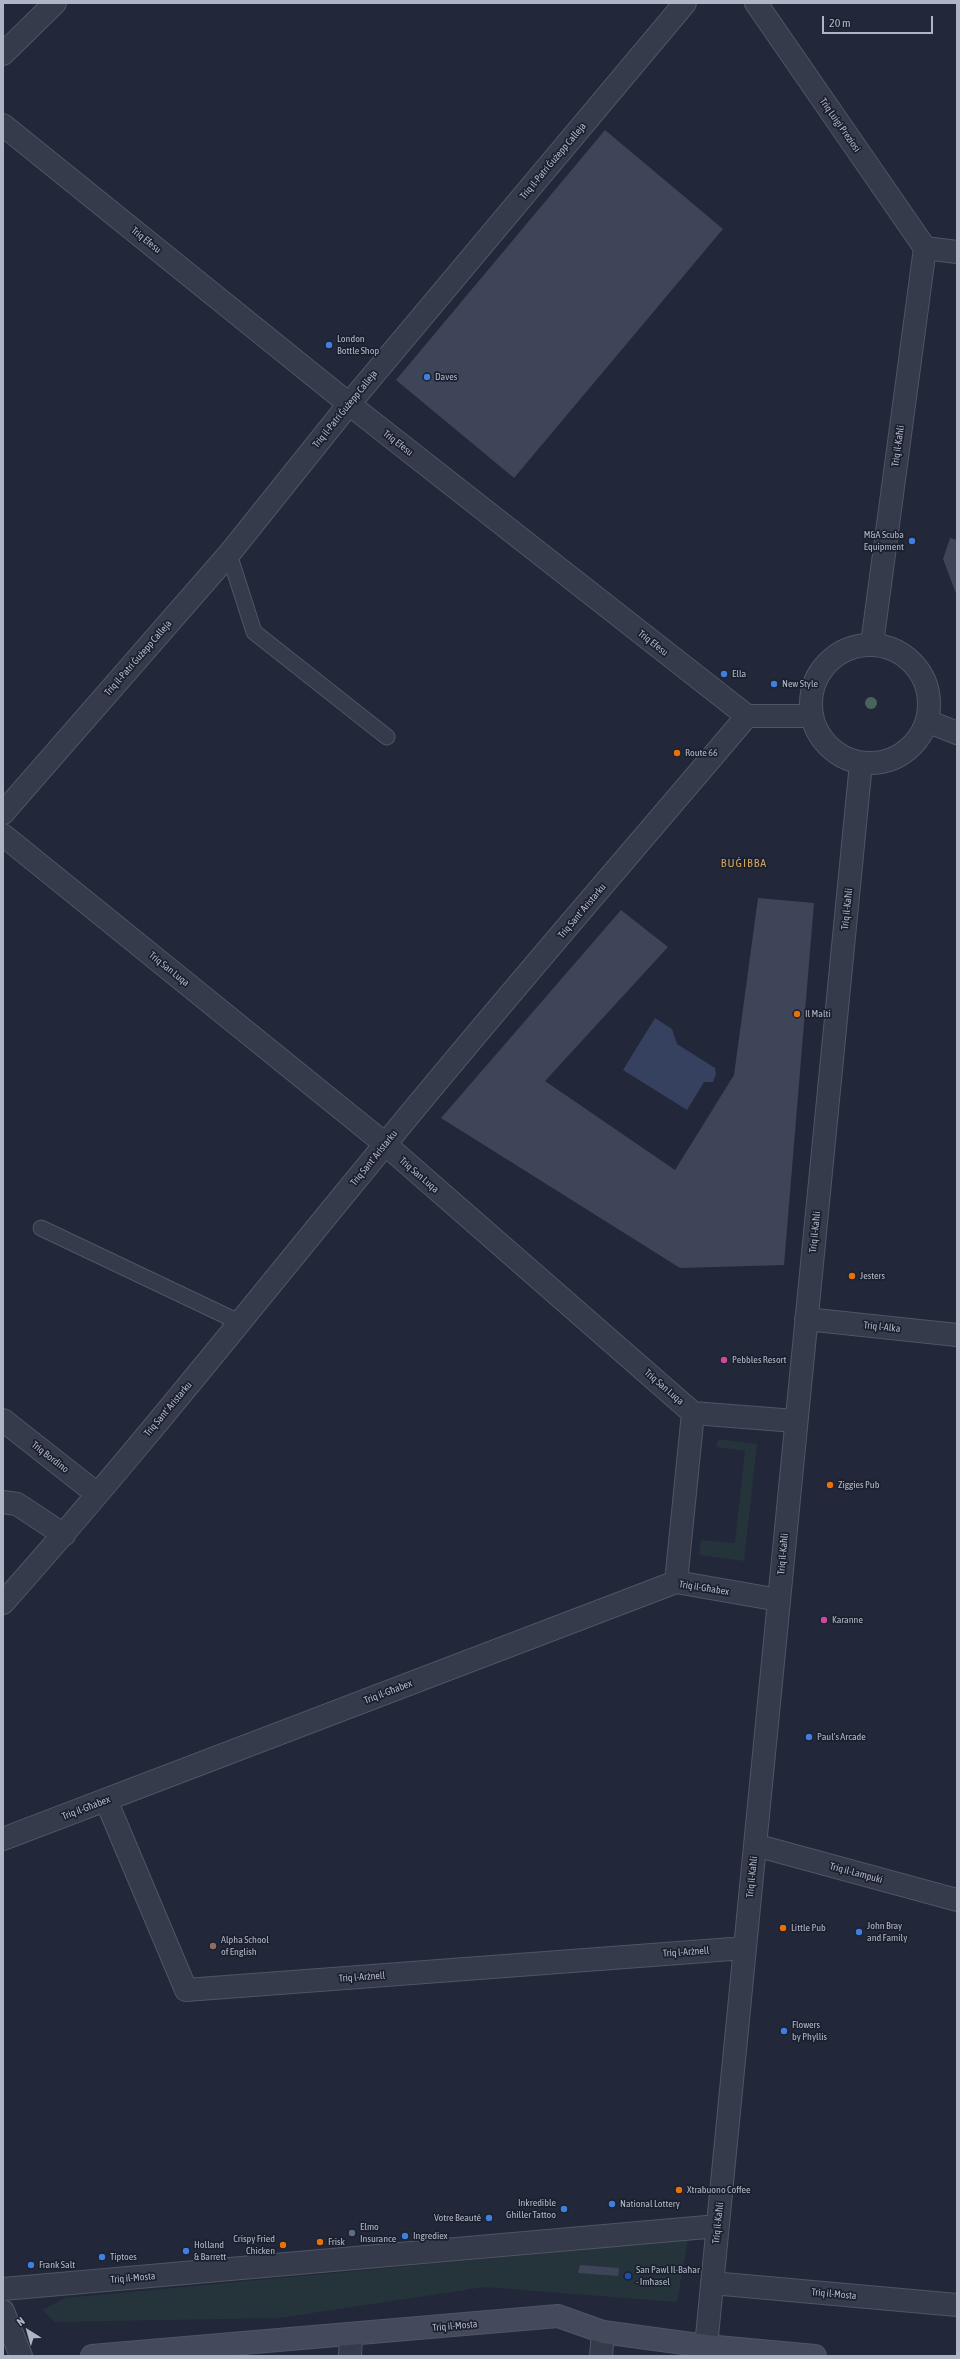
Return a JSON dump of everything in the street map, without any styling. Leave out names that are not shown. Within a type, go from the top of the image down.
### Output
[{"type":"street","points":[[3,54],[55,3]]},
{"type":"street","name":"Triq il-Patri Ġużepp Calleja","points":[[3,813],[229,554],[349,404],[686,3]]},
{"type":"street","name":"Triq Luigi Preziosi","points":[[756,3],[925,248]]},
{"type":"street","name":"Triq Efesu","points":[[3,125],[349,404],[747,716]]},
{"type":"street","points":[[925,248],[957,252]]},
{"type":"street","name":"Triq il-Kaħli","points":[[872,644],[925,248]]},
{"type":"street","points":[[872,644],[895,650],[912,662],[926,685],[929,705],[926,721],[917,739],[902,753],[884,762],[861,763],[842,757],[819,736],[811,716],[810,701],[815,681],[826,664],[852,648],[872,644]]},
{"type":"street","points":[[747,716],[811,716]]},
{"type":"street","name":"Triq Sant' Aristarku","points":[[3,1603],[64,1535],[240,1323],[384,1144],[747,716]]},
{"type":"street","points":[[926,721],[957,733]]},
{"type":"street","name":"Triq il-Kaħli","points":[[706,2346],[861,763]]},
{"type":"street","name":"Triq San Luqa","points":[[3,835],[384,1144],[693,1413],[796,1421]]},
{"type":"street","name":"Triq l-Alka","points":[[806,1319],[957,1335]]},
{"type":"street","points":[[676,1582],[693,1413]]},
{"type":"street","name":"Triq Bordino","points":[[3,1420],[97,1494]]},
{"type":"street","points":[[3,1502],[17,1504],[64,1535]]},
{"type":"street","name":"Triq il-Għabex","points":[[3,1839],[676,1582],[779,1600]]},
{"type":"street","name":"Triq l-Arżnell","points":[[106,1800],[186,1990],[745,1948]]},
{"type":"street","name":"Triq il-Lampuki","points":[[755,1844],[957,1900]]},
{"type":"street","name":"Triq il-Mosta","points":[[3,2289],[718,2226]]},
{"type":"street","name":"Triq il-Mosta","points":[[712,2283],[957,2305]]},
{"type":"street","points":[[3,2311],[21,2356]]},
{"type":"street","name":"Triq il-Mosta","points":[[92,2356],[351,2346],[558,2316],[603,2332],[706,2346],[815,2356]]},
{"type":"street","points":[[601,2356],[603,2332]]},
{"type":"lane","points":[[229,554],[254,632],[387,738]]},
{"type":"lane","points":[[41,1228],[240,1323]]},
{"type":"shaded area","points":[[718,1439],[757,1444],[744,1561],[699,1555],[701,1540],[735,1543],[745,1451],[716,1447]]},
{"type":"shaded area","points":[[688,2240],[677,2302],[485,2287],[279,2318],[55,2322],[42,2310],[65,2298]]},
{"type":"water","points":[[655,1018],[672,1029],[677,1044],[715,1068],[716,1074],[713,1082],[704,1082],[687,1110],[623,1070]]},
{"type":"building","points":[[605,130],[723,229],[514,478],[396,380]]},
{"type":"building","points":[[950,538],[957,540],[957,596],[943,559]]},
{"type":"building","points":[[758,898],[814,903],[784,1265],[680,1268],[441,1118],[621,910],[668,947],[545,1081],[675,1170],[734,1075]]},
{"type":"building","points":[[580,2265],[619,2268],[618,2276],[578,2273]]},
{"type":"place","name":"London Bottle Shop","points":[[329,345]]},
{"type":"place","name":"Daves","points":[[427,377]]},
{"type":"place","name":"M&A Scuba Equipment","points":[[912,541]]},
{"type":"place","name":"Ella","points":[[724,674]]},
{"type":"place","name":"New Style","points":[[774,684]]},
{"type":"place","name":"Route 66","points":[[677,753]]},
{"type":"place","name":"Il Malti","points":[[797,1014]]},
{"type":"place","name":"Jesters","points":[[852,1276]]},
{"type":"place","name":"Pebbles Resort","points":[[724,1360]]},
{"type":"place","name":"Ziggies Pub","points":[[830,1485]]},
{"type":"place","name":"Karanne","points":[[824,1620]]},
{"type":"place","name":"Paul's Arcade","points":[[809,1737]]},
{"type":"place","name":"Little Pub","points":[[783,1928]]},
{"type":"place","name":"John Bray and Family","points":[[859,1932]]},
{"type":"place","name":"Alpha School of English","points":[[213,1946]]},
{"type":"place","name":"Flowers by Phyllis","points":[[784,2031]]},
{"type":"place","name":"Xtrabuono Coffee","points":[[679,2190]]},
{"type":"place","name":"National Lottery","points":[[612,2204]]},
{"type":"place","name":"Inkredible Ghiller Tattoo","points":[[564,2209]]},
{"type":"place","name":"Votre Beauté","points":[[489,2218]]},
{"type":"place","name":"Elmo Insurance","points":[[352,2233]]},
{"type":"place","name":"Ingrediex","points":[[405,2236]]},
{"type":"place","name":"Frisk","points":[[320,2242]]},
{"type":"place","name":"Crispy Fried Chicken","points":[[283,2245]]},
{"type":"place","name":"Holland & Barrett","points":[[186,2251]]},
{"type":"place","name":"Tiptoes","points":[[102,2257]]},
{"type":"place","name":"Frank Salt","points":[[31,2265]]},
{"type":"place","name":"San Pawl Il-Baħar - Imħasel","points":[[628,2276]]},
{"type":"district","name":"BUĠIBBA","points":[[744,863]]}]
